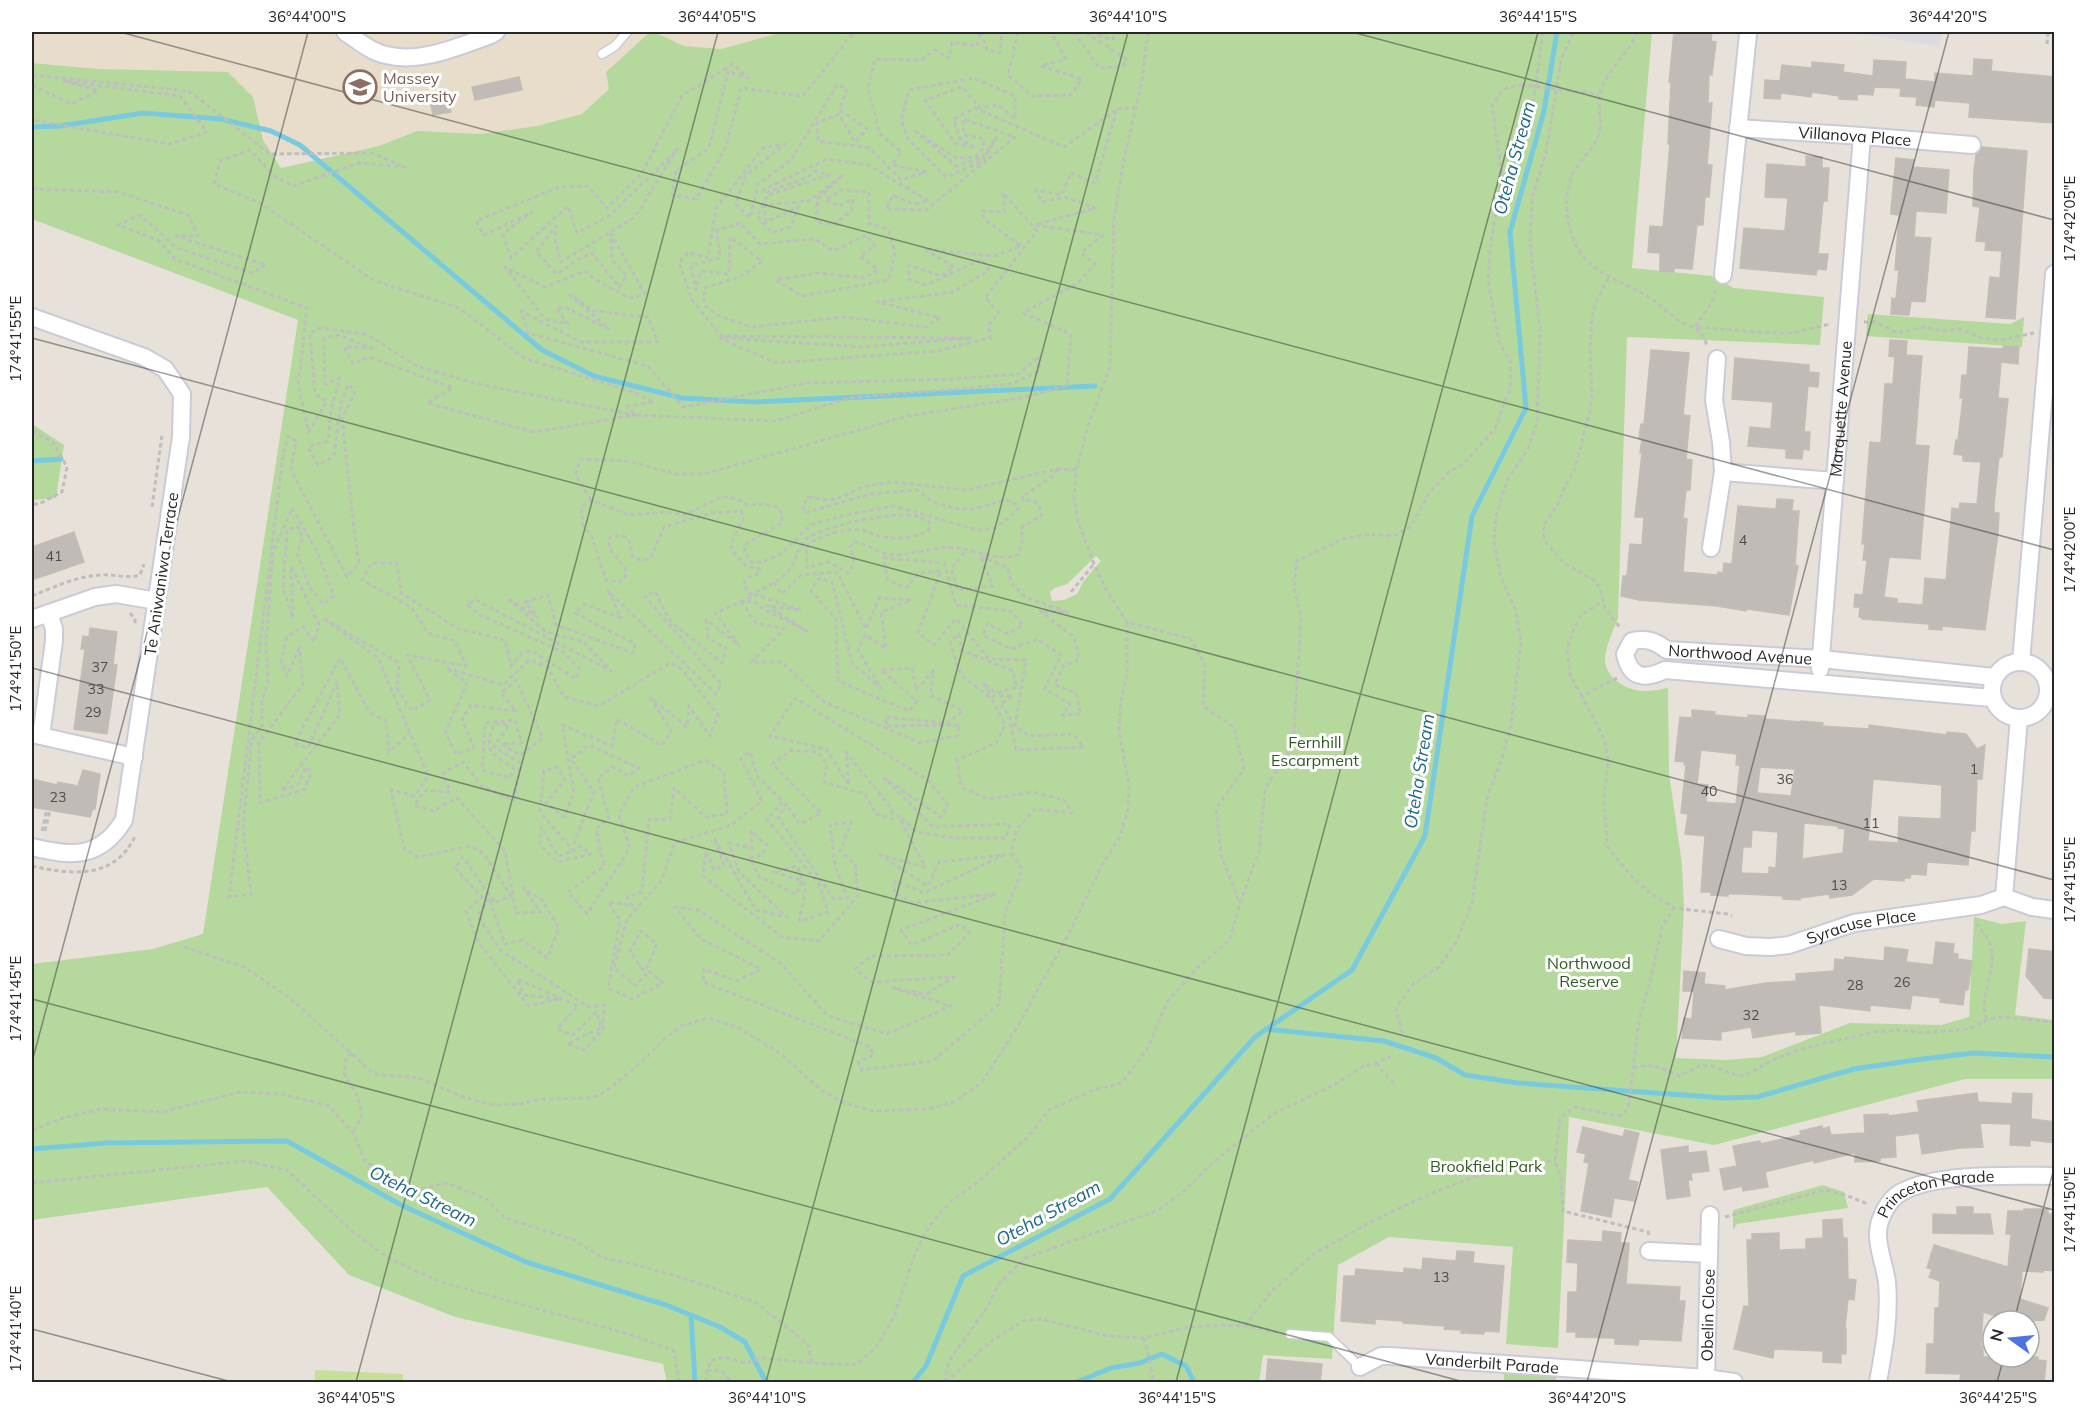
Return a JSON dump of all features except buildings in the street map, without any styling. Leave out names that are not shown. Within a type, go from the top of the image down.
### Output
[{"type":"street","points":[[345,32],[385,55],[403,57],[427,56],[496,32]]},
{"type":"street","points":[[1719,281],[1748,34]]},
{"type":"street","name":"Villanova Place","points":[[1738,129],[1972,145]]},
{"type":"street","name":"Marquette Avenue","points":[[1819,682],[1862,136]]},
{"type":"street","points":[[2021,662],[2055,274]]},
{"type":"street","name":"Te Aniwaniwa Terrace","points":[[32,317],[144,357],[165,369],[182,394],[182,437],[124,820],[115,835],[98,848],[78,854],[52,852],[32,847]]},
{"type":"street","points":[[1711,548],[1723,472],[1714,400],[1717,359]]},
{"type":"street","points":[[1723,472],[1835,481]]},
{"type":"street","points":[[32,619],[95,597],[116,594],[157,601]]},
{"type":"street","points":[[49,613],[54,629],[54,641],[36,735],[134,757]]},
{"type":"street","name":"Northwood Avenue","points":[[1632,642],[1645,639],[1667,650],[1821,659],[1994,677]]},
{"type":"street","points":[[1631,670],[1625,654],[1632,642]]},
{"type":"street","points":[[2021,662],[2037,667],[2048,674],[2050,702],[2037,712],[2019,718],[2010,717],[2002,713],[1992,698],[1991,687],[1998,672],[2008,664],[2021,662]]},
{"type":"street","name":"Northwood Avenue","points":[[1631,670],[1637,674],[1649,676],[1665,670],[1992,698]]},
{"type":"street","points":[[2019,718],[2004,897],[2031,907],[2055,910]]},
{"type":"street","name":"Syracuse Place","points":[[1719,939],[1746,946],[1789,945],[1854,923],[1981,905],[2004,897]]},
{"type":"street","name":"Princeton Parade","points":[[1878,1383],[1888,1318],[1887,1282],[1878,1232],[1884,1210],[1898,1194],[1919,1185],[1967,1177],[2055,1176]]},
{"type":"street","name":"Obelin Close","points":[[1706,1377],[1710,1221]]},
{"type":"street","name":"Obelin Close","points":[[1651,1251],[1709,1254]]},
{"type":"street","name":"Vanderbilt Parade","points":[[1360,1367],[1381,1356],[1390,1356],[1663,1379],[1706,1377],[1734,1383]]},
{"type":"lane","points":[[602,54],[615,45],[627,32]]},
{"type":"lane","points":[[1290,1334],[1329,1337],[1360,1367]]},
{"type":"path","points":[[32,189],[118,192],[188,215],[198,236],[176,236],[266,265],[253,273],[177,249],[140,215],[118,225],[159,242],[175,259],[307,309],[298,386],[309,432],[327,401],[315,394],[310,335],[317,328],[366,334],[417,366],[478,384],[635,415],[776,421],[849,398],[1012,384],[1039,371],[1039,356],[1019,374],[952,379],[808,383],[683,407],[648,366],[528,333],[521,311],[581,342],[658,342],[648,317],[594,311],[570,295],[609,329],[565,307],[556,308],[568,324],[545,319],[505,267],[545,287],[585,271],[596,280],[630,298],[645,294],[612,234],[612,260],[627,276],[619,287],[592,253],[557,274],[536,252],[556,226],[555,239],[561,262],[635,218],[678,148],[609,216],[577,233],[568,206],[511,258],[503,234],[532,212],[484,235],[476,221],[559,187],[588,186],[607,208],[642,172],[682,96],[733,64],[748,78],[728,71],[709,148],[676,171],[672,195],[696,199],[726,147],[741,88],[803,96],[854,32]]},
{"type":"path","points":[[981,32],[987,50],[1000,53],[1002,32]]},
{"type":"path","points":[[981,32],[977,46],[952,42],[949,58],[935,50],[921,60],[875,59],[868,89],[880,134],[901,152],[892,165],[926,172],[901,180],[870,148],[818,141],[817,123],[839,114],[855,142],[867,129],[840,110],[848,88],[837,85],[791,160],[758,184],[750,218],[736,204],[745,176],[785,144],[763,148],[716,208],[708,258],[688,252],[679,263],[692,300],[721,336],[971,338],[945,342],[862,347],[719,338],[776,363],[938,351],[990,338],[989,324],[999,313],[986,298],[1037,231],[1003,194],[1005,212],[982,211],[984,219],[1021,246],[994,256],[924,249],[954,267],[942,276],[909,265],[909,279],[926,285],[982,259],[989,270],[952,292],[877,302],[940,318],[926,327],[843,316],[752,327],[719,316],[704,305],[704,288],[740,278],[762,261],[730,237],[729,274],[701,271],[696,290],[691,265],[720,258],[717,231],[740,223],[760,244],[815,239],[833,251],[866,235],[874,246],[860,256],[878,270],[864,278],[818,273],[776,280],[802,296],[889,280],[895,252],[888,229],[869,223],[869,192],[842,190],[825,200],[839,206],[853,199],[852,210],[835,224],[816,222],[818,199],[843,175],[808,201],[765,205],[766,222],[798,207],[791,227],[772,233],[757,216],[768,195],[829,175],[815,171],[808,177],[765,193],[763,190],[827,159],[868,165],[928,201],[914,204],[893,195],[886,209],[926,210],[1015,136],[963,119],[964,135],[984,139],[983,149],[976,157],[956,158],[914,130],[956,166],[982,157],[996,138],[982,161],[946,177],[908,139],[901,120],[909,90],[974,78],[1015,96],[1015,118],[998,105],[980,108],[962,87],[925,100],[955,143],[975,148],[960,140],[954,119],[975,108],[1064,147],[1117,109],[1136,108]]},
{"type":"path","points":[[1018,32],[1008,75],[1032,96],[1070,95],[1082,79],[1041,66],[1066,59],[1051,32]]},
{"type":"path","points":[[1074,32],[1099,68],[1123,66],[1127,60],[1085,32]]},
{"type":"path","points":[[1091,32],[1112,40],[1118,32]]},
{"type":"path","points":[[184,947],[244,967],[290,998],[374,1074],[419,1078],[463,1097],[492,1105],[519,1104],[541,1099],[592,1098],[609,1089],[646,1058],[664,1038],[681,1026],[708,1018],[737,1027],[759,1040],[781,1054],[821,1090],[844,1103],[874,1111],[928,1109],[955,1102],[982,1082],[1019,1024],[1071,929],[1101,867],[1119,837],[1128,810],[1129,785],[1119,731],[1121,701],[1126,676],[1127,622],[1106,590],[1094,564],[1078,521],[1074,496],[1076,470],[1088,426],[1110,367],[1114,219],[1123,163],[1142,82],[1148,32]]},
{"type":"path","points":[[1502,177],[1520,157],[1529,130],[1543,32]]},
{"type":"path","points":[[1402,1033],[1396,1008],[1414,983],[1439,967],[1457,940],[1472,903],[1487,798],[1511,725],[1521,642],[1516,612],[1501,578],[1494,542],[1496,515],[1508,479],[1528,449],[1536,423],[1540,329],[1530,242],[1532,199],[1546,152],[1561,62],[1573,32]]},
{"type":"path","points":[[1637,32],[1634,40],[1607,76],[1599,95],[1599,135],[1573,172],[1566,201],[1572,235],[1578,251],[1589,263],[1609,278],[1653,300],[1679,321],[1695,327],[1792,333],[1834,324]]},
{"type":"path","points":[[2047,44],[2048,32]]},
{"type":"path","points":[[32,75],[189,92],[270,153],[372,153],[405,166],[359,163],[293,186],[274,176],[250,150],[220,161],[214,184],[260,203],[375,281],[459,308],[524,358],[636,393],[654,402],[628,406],[635,415]]},
{"type":"path","points":[[32,85],[71,104],[98,91],[64,81],[180,96],[207,132],[170,144],[32,120]]},
{"type":"path","points":[[706,1383],[707,1370],[712,1360],[725,1357],[746,1363],[762,1358],[856,1365],[876,1347],[894,1317],[915,1253],[929,1226],[952,1200],[978,1182],[1029,1136],[1049,1110],[1094,1090],[1122,1083],[1149,1046],[1167,1002],[1197,968],[1230,940],[1258,851],[1265,789],[1293,745],[1301,617],[1294,588],[1297,561],[1342,539],[1370,534],[1394,536],[1410,526],[1430,492],[1449,472],[1462,465],[1495,429],[1510,388],[1511,363],[1499,342],[1488,279],[1491,242],[1502,177],[1492,105],[1503,89],[1521,85],[1599,95]]},
{"type":"path","points":[[1076,470],[1057,469],[967,490],[892,482],[865,486],[837,499],[808,497],[803,505],[805,513],[870,494],[917,490],[933,502],[958,509],[975,509],[1004,500],[1012,501],[1019,508],[995,528],[978,530],[894,506],[845,515],[812,525],[781,554],[763,562],[751,562],[744,545],[782,523],[782,515],[778,507],[747,504],[736,498],[722,497],[684,515],[666,512],[630,515],[591,500],[575,474],[581,459],[628,461],[676,474],[704,474],[908,416],[1026,397],[1067,385],[1071,334],[1023,313],[1079,282],[1095,264],[1081,254],[1103,235],[1035,225],[1096,208],[1064,197],[1042,202],[1036,190],[1061,195],[1071,173],[1095,183],[1117,109]]},
{"type":"path","points":[[1609,278],[1595,304],[1592,318],[1590,349],[1592,398],[1589,415],[1574,471],[1559,502],[1545,523],[1543,533],[1545,541],[1565,564],[1594,580],[1600,588],[1602,602],[1613,621],[1632,642]]},
{"type":"path","points":[[1695,327],[1714,295],[1719,281]]},
{"type":"path","points":[[1860,322],[1876,322],[1898,333],[1924,327],[1944,331],[1959,328],[1984,339],[2001,340],[2038,333]]},
{"type":"path","points":[[1695,327],[1706,341],[1709,351],[1717,359]]},
{"type":"path","points":[[409,734],[389,752],[386,721],[370,713],[340,658],[294,744],[308,748],[337,682],[340,715],[281,791],[298,785],[306,767],[311,772],[304,789],[260,804],[259,743],[303,684],[299,648],[287,676],[282,661],[287,636],[303,627],[314,642],[319,626],[291,566],[293,618],[283,589],[287,530],[297,525],[303,537],[297,553],[309,586],[323,604],[334,596],[317,551],[292,508],[273,552],[266,644],[268,683],[262,700],[262,726],[252,739],[243,827],[251,894],[229,897],[283,456],[288,436],[296,441],[291,470],[346,577],[359,563],[342,417],[355,393],[349,384],[341,403],[334,456],[318,465],[308,447],[328,441],[331,410],[340,378],[325,384],[324,338],[338,335],[372,348],[344,347],[352,364],[369,357],[453,388],[427,403],[534,432],[635,415]]},
{"type":"path","points":[[32,431],[53,442],[67,467],[62,492],[39,504],[32,504]]},
{"type":"path","points":[[151,514],[162,435]]},
{"type":"path","points":[[591,500],[581,507],[583,526],[591,536],[606,580],[618,582],[625,579],[626,569],[610,549],[609,538],[627,537],[632,556],[640,560],[650,559],[664,527],[712,513],[741,511],[744,516],[731,549],[746,566],[760,569],[757,574],[746,578],[744,582],[750,594],[787,573],[802,542],[812,535],[862,519],[915,516],[929,521],[929,530],[917,536],[899,538],[879,536],[861,530],[828,535],[808,544],[807,568],[829,562],[848,573],[853,567],[854,558],[850,547],[853,542],[864,543],[877,552],[890,554],[907,554],[938,548],[966,550],[997,558],[1018,555],[1022,543],[1022,527],[1042,515],[1039,506],[1033,500],[1024,501],[1022,497],[1054,475],[1057,469]]},
{"type":"path","points":[[774,582],[782,594],[801,575],[837,572],[866,629],[879,598],[911,600],[880,612],[886,648],[865,635],[858,650],[881,688],[852,663],[832,582],[819,578],[811,591],[836,619],[838,681],[909,711],[917,701],[881,670],[912,668],[916,690],[934,670],[930,694],[963,711],[947,723],[886,717],[886,726],[960,724],[957,736],[921,743],[824,702],[783,662],[751,662],[784,629],[756,623],[742,603],[753,601],[765,610],[807,631],[767,606],[801,610],[756,596],[715,613],[739,645],[706,620],[708,638],[726,648],[722,663],[670,621],[655,591],[645,597],[721,684],[716,694],[608,591],[621,618],[584,603],[574,614],[635,644],[633,652],[556,625],[548,595],[525,602],[537,617],[507,598],[546,632],[584,642],[611,671],[476,600],[466,605],[478,614],[563,652],[579,668],[576,679],[532,651],[522,653],[511,666],[505,640],[459,629],[401,593],[397,563],[372,563],[362,580],[411,607],[428,633],[455,641],[466,666],[406,655],[430,700],[412,711],[397,688],[399,663],[323,618],[378,658],[428,776],[415,796],[391,790],[404,848],[417,857],[471,846],[483,854],[511,896],[495,903],[463,857],[455,868],[482,897],[466,911],[478,942],[529,1006],[560,999],[524,995],[517,979],[578,1006],[557,1029],[573,1035],[596,1012],[602,1027],[567,1044],[585,1050],[603,1029],[604,1005],[588,1007],[500,950],[478,916],[489,898],[505,944],[522,940],[547,958],[559,928],[542,900],[523,888],[541,912],[516,913],[505,851],[457,798],[433,811],[414,805],[426,790],[450,792],[443,773],[464,762],[483,787],[514,800],[521,763],[494,747],[509,725],[494,724],[489,737],[489,746],[492,753],[514,768],[510,778],[482,770],[485,723],[515,720],[522,743],[501,744],[520,755],[543,738],[516,680],[501,693],[516,711],[471,705],[462,719],[474,748],[456,754],[445,733],[467,683],[446,668],[503,685],[529,660],[547,666],[564,697],[599,706],[670,663],[682,669],[718,715],[710,736],[689,706],[687,728],[651,698],[671,731],[662,746],[617,719],[612,746],[562,725],[574,793],[564,817],[546,803],[564,780],[557,767],[543,771],[540,812],[574,851],[558,856],[541,827],[540,845],[557,862],[591,854],[574,843],[594,792],[571,759],[589,745],[639,768],[628,776],[612,766],[598,778],[609,818],[596,829],[604,866],[568,892],[586,914],[630,848],[619,815],[634,787],[705,760],[724,772],[728,814],[706,817],[674,789],[670,820],[649,819],[642,892],[627,897],[632,906],[608,902],[620,920],[608,988],[632,999],[663,983],[646,969],[657,944],[641,932],[630,951],[646,975],[635,985],[614,968],[627,919],[662,880],[674,843],[732,825],[762,801],[741,759],[750,752],[758,777],[783,802],[767,819],[819,884],[828,912],[799,921],[806,888],[797,866],[774,872],[802,881],[796,894],[759,877],[750,858],[762,855],[766,845],[751,831],[752,848],[729,843],[739,872],[787,917],[756,910],[714,838],[724,865],[714,870],[706,851],[703,876],[782,937],[819,941],[858,896],[855,864],[840,851],[850,822],[830,825],[835,866],[848,898],[834,899],[778,817],[786,804],[800,824],[821,813],[772,764],[791,750],[817,752],[827,764],[824,782],[865,794],[876,814],[894,819],[891,807],[846,752],[849,785],[826,749],[770,735],[795,698],[928,780],[948,805],[941,817],[884,778],[933,827],[1010,824],[1006,838],[955,838],[917,832],[898,815],[925,867],[880,855],[928,886],[939,862],[1004,855],[924,893],[895,881],[894,892],[913,903],[996,894],[901,930],[912,945],[961,924],[969,933],[948,955],[871,956],[855,969],[872,982],[954,977],[926,994],[893,988],[951,1006],[887,1034],[828,1016],[779,962],[698,910],[675,908],[701,939],[761,969],[737,981],[704,969],[703,982],[868,1046],[874,1055],[858,1062],[862,1070],[933,1061],[999,1004],[1005,914],[1022,869],[1011,853],[1017,829],[1035,809],[1072,813],[1064,800],[1033,792],[988,799],[961,787],[957,760],[996,743],[1005,725],[992,699],[961,675],[950,643],[959,634],[961,650],[1013,671],[1017,687],[996,693],[983,683],[992,696],[1013,696],[1000,704],[1009,715],[1016,750],[1084,747],[1073,734],[1029,736],[1015,726],[1026,660],[989,659],[956,619],[934,645],[918,633],[941,571],[919,573],[906,588],[887,579],[884,558],[944,563],[956,605],[1010,610],[1023,625],[1008,634],[987,624],[983,635],[1011,649],[1038,639],[1061,655],[1045,689],[1070,704],[1062,715],[1081,714],[1076,693],[1055,685],[1063,666],[1079,660],[1074,638],[1040,611],[1067,612],[1025,597],[1012,584],[1007,567],[980,556],[993,586],[958,590],[951,568],[966,550]]},
{"type":"path","points":[[32,596],[75,580],[102,574],[133,577],[140,575],[144,559]]},
{"type":"path","points":[[1071,592],[1094,564]]},
{"type":"path","points":[[1602,602],[1581,615],[1567,650],[1570,675],[1605,741],[1608,762],[1604,799],[1607,846],[1630,875],[1649,892],[1674,908],[1732,916]]},
{"type":"path","points":[[127,612],[131,613],[135,619],[135,628]]},
{"type":"path","points":[[1127,622],[1191,639],[1205,665],[1203,706],[1234,727],[1244,768],[1216,809],[1221,855],[1240,903]]},
{"type":"path","points":[[1582,696],[1631,670]]},
{"type":"path","points":[[32,828],[45,831],[49,809]]},
{"type":"path","points":[[1981,905],[1976,923],[1989,942],[1992,953],[1990,980],[1983,1010],[1987,1020]]},
{"type":"path","points":[[1651,1251],[1648,1232],[1563,1212],[1561,1179],[1554,1160],[1560,1117],[1575,1107],[1617,1116],[1625,1112],[1629,1103],[1639,1021],[1662,927],[1674,908]]},
{"type":"path","points":[[1633,1070],[1646,1064],[1660,1066],[1679,1076],[1699,1066],[1713,1066],[1744,1076],[1801,1048],[1874,1032],[1899,1030],[1922,1033],[1969,1029],[1987,1020],[2000,1017],[2055,1023]]},
{"type":"path","points":[[352,1053],[345,1060],[345,1077],[356,1093],[362,1113],[353,1133]]},
{"type":"path","points":[[945,1383],[949,1361],[988,1306],[998,1285],[1025,1258],[1159,1210],[1184,1191],[1211,1164],[1275,1113],[1334,1085],[1362,1067],[1391,1056]]},
{"type":"path","points":[[1376,1063],[1395,1084]]},
{"type":"path","points":[[32,1130],[63,1118],[101,1109],[162,1112],[240,1092],[282,1094],[329,1107],[353,1133],[364,1159],[386,1178],[422,1189],[446,1183],[487,1199],[505,1218],[574,1240],[603,1258],[679,1277],[755,1302],[808,1344],[812,1363]]},
{"type":"path","points":[[1245,1326],[1272,1291],[1314,1254],[1370,1222],[1430,1194],[1474,1177],[1554,1160]]},
{"type":"path","points":[[32,1183],[246,1161],[287,1170],[352,1231],[388,1258],[441,1282],[632,1335],[674,1351],[679,1381],[696,1383]]},
{"type":"path","points":[[1710,1221],[1825,1190],[1884,1210]]},
{"type":"path","points":[[945,1383],[990,1341],[1023,1321],[1041,1318],[1108,1336],[1144,1338],[1188,1327],[1245,1326],[1290,1334]]},
{"type":"path","points":[[1144,1338],[1153,1376],[1152,1382],[1148,1383]]},
{"type":"path","points":[[707,1370],[722,1371],[731,1383]]},
{"type":"shaded area","name":"Massey University","points":[[32,32],[848,32],[467,163],[32,142]]},
{"type":"shaded area","points":[[1848,32],[1942,32],[1939,46]]},
{"type":"green space","points":[[650,32],[684,46],[721,49],[783,32],[1652,32],[1632,268],[1712,276],[1734,288],[1824,297],[1820,345],[1627,337],[1618,618],[1608,643],[1605,659],[1608,672],[1618,682],[1631,689],[1645,691],[1668,688],[1669,773],[1682,864],[1684,908],[1676,1058],[1726,1060],[1762,1057],[1850,1023],[1941,1025],[1969,1017],[1974,917],[2002,924],[2026,921],[2015,1015],[2054,1020],[2054,1079],[1965,1079],[1714,1145],[1569,1117],[1558,1348],[1506,1344],[1513,1247],[1389,1237],[1338,1265],[1332,1359],[1263,1355],[1259,1382],[667,1382],[663,1364],[455,1317],[349,1275],[267,1187],[32,1220],[32,964],[153,949],[203,934],[298,320],[32,219],[32,63],[99,69],[228,72],[253,97],[263,140],[281,168],[379,146],[417,131],[481,134],[537,126],[582,114],[609,89],[606,72]],"holes":[[[1096,556],[1101,561],[1083,582],[1077,594],[1064,600],[1052,601],[1050,592],[1067,584]]]},
{"type":"green space","points":[[1868,314],[2010,324],[2024,317],[2022,347],[1866,336]]},
{"type":"green space","points":[[32,424],[64,445],[56,498],[32,500]]},
{"type":"green space","points":[[1823,1185],[1844,1192],[1848,1208],[1737,1224],[1733,1230],[1733,1210]]},
{"type":"green space","points":[[315,1370],[403,1374],[403,1382],[315,1382]]},
{"type":"green space","points":[[1504,1372],[1556,1376],[1556,1382],[1504,1382]]},
{"type":"waterway","name":"Oteha Stream","points":[[913,1382],[926,1366],[963,1276],[1110,1199],[1255,1037],[1352,970],[1425,836],[1472,516],[1526,408],[1510,232],[1544,111],[1557,32]]},
{"type":"waterway","points":[[32,127],[60,126],[143,113],[221,119],[271,131],[300,145],[542,350],[594,376],[682,398],[754,402],[1095,386]]},
{"type":"waterway","points":[[32,461],[61,459]]},
{"type":"waterway","points":[[1266,1029],[1384,1041],[1436,1058],[1465,1075],[1518,1083],[1725,1098],[1757,1097],[1854,1069],[1915,1060],[1973,1053],[2054,1057]]},
{"type":"waterway","name":"Oteha Stream","points":[[32,1149],[107,1143],[287,1141],[401,1205],[526,1262],[666,1305],[720,1327],[745,1342],[766,1382]]},
{"type":"waterway","points":[[691,1315],[695,1382]]},
{"type":"waterway","points":[[1077,1382],[1111,1368],[1140,1363],[1162,1354],[1186,1366],[1194,1382]]},
{"type":"place","name":"Massey University","points":[[360,87]]},
{"type":"park label","name":"Fernhill Escarpment","points":[[1315,751]]},
{"type":"park label","name":"Northwood Reserve","points":[[1589,972]]},
{"type":"park label","name":"Brookfield Park","points":[[1486,1166]]}]
